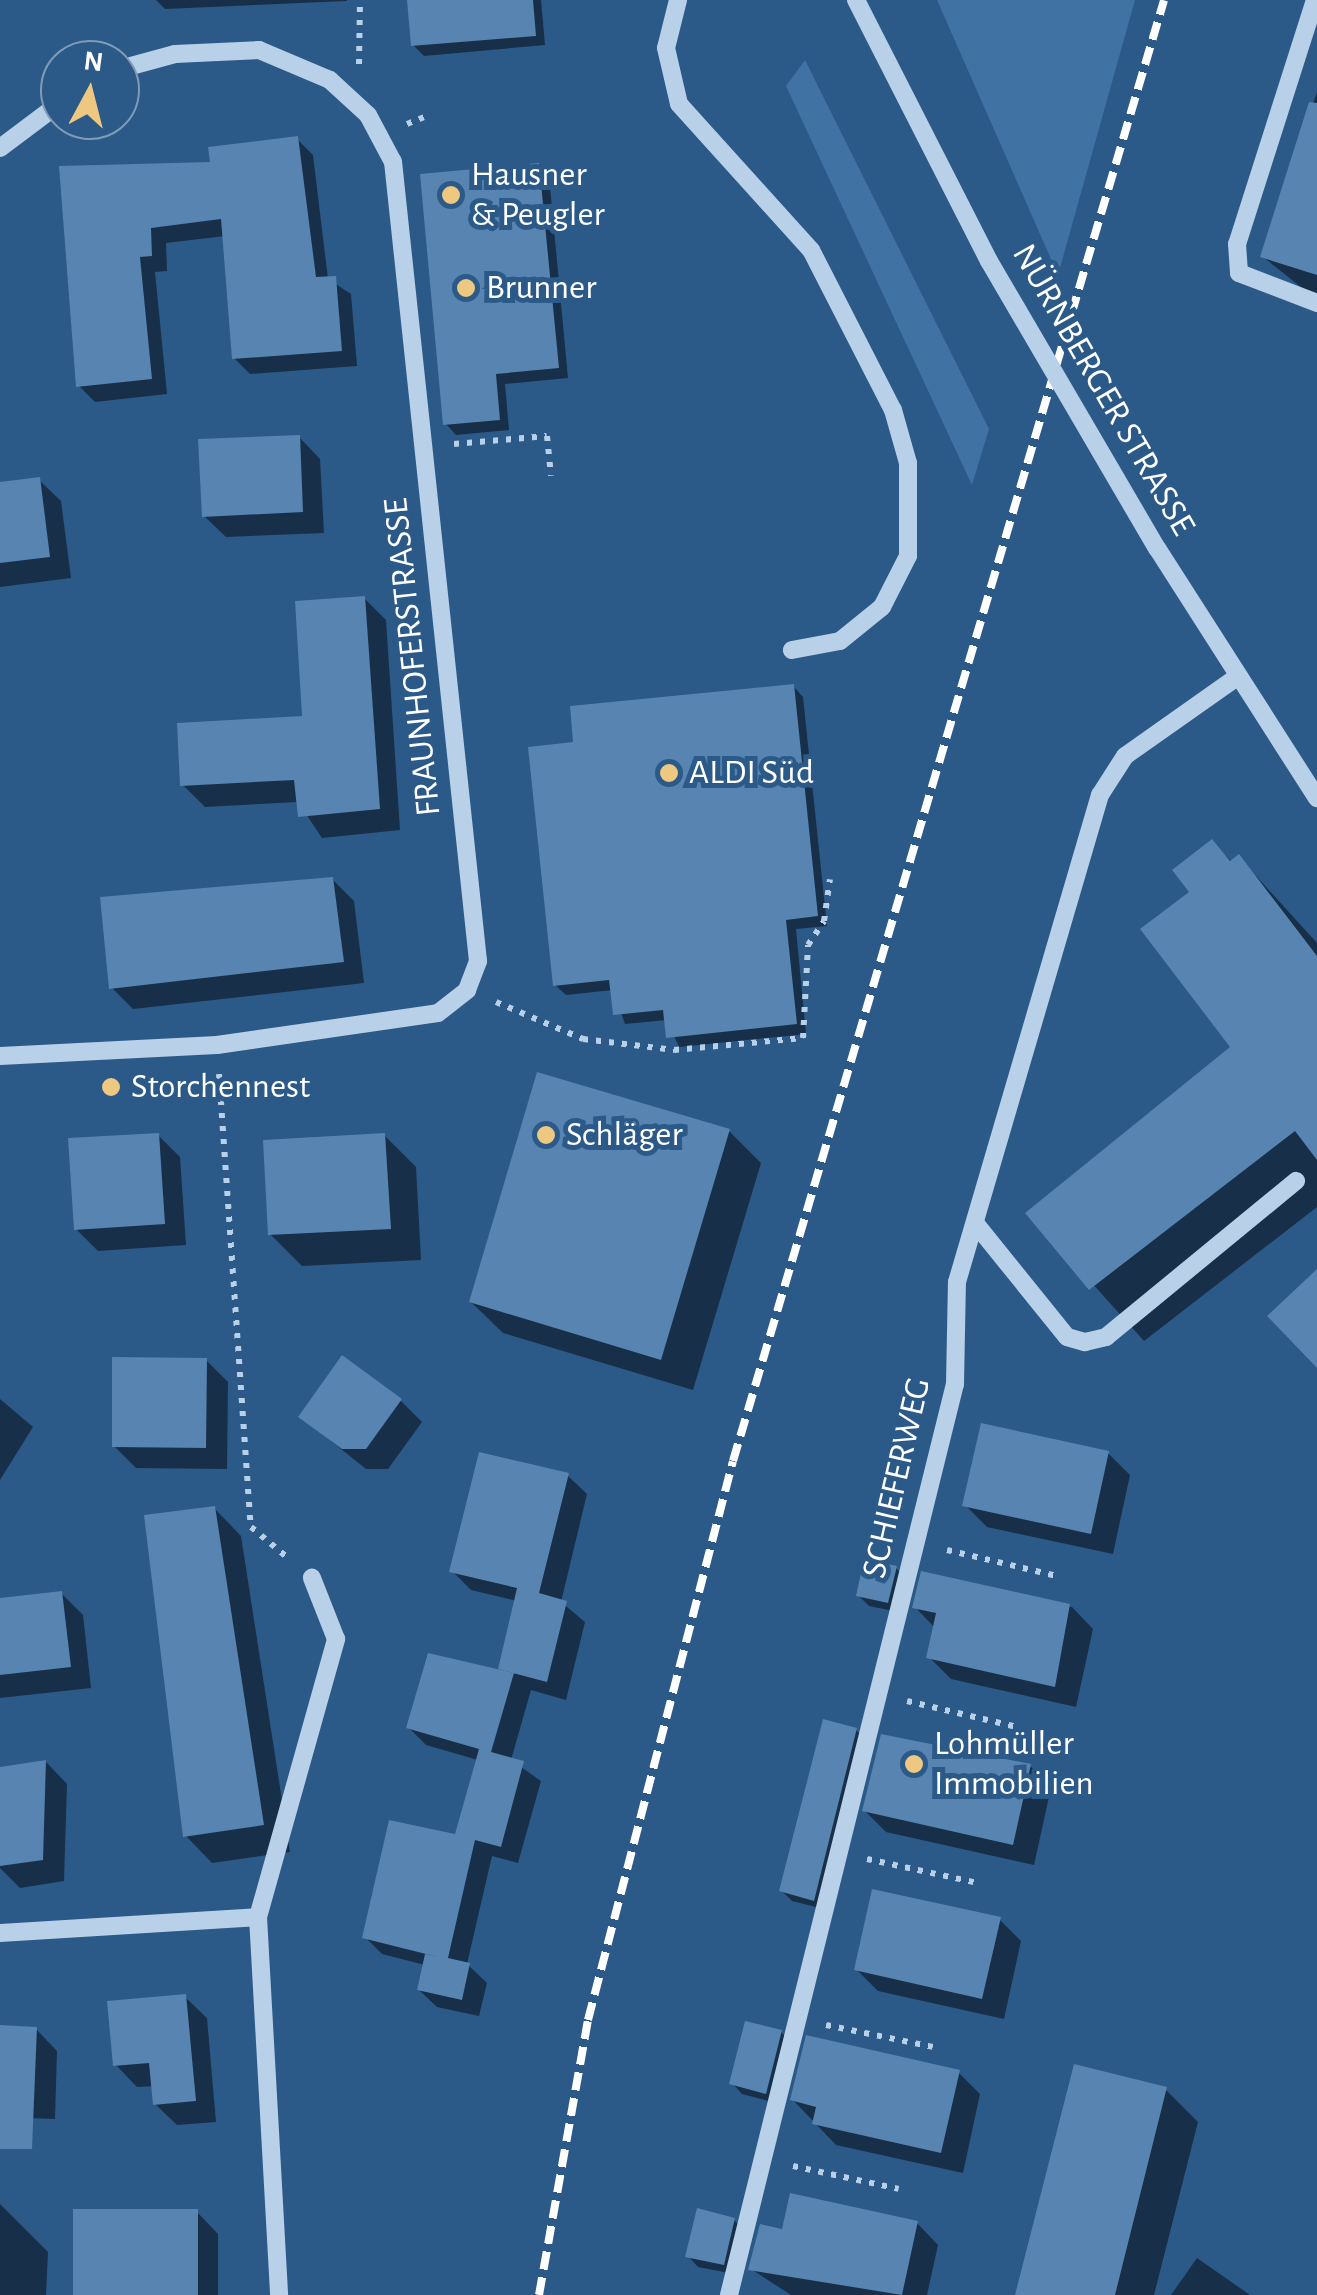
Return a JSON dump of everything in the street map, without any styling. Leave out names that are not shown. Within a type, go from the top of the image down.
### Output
[{"type":"street","points":[[678,0],[666,48],[679,104],[812,250],[893,410],[908,463],[908,556],[882,607],[840,641],[792,650]]},
{"type":"street","name":"NÜRNBERGER STRASSE","points":[[856,0],[989,261],[1234,680],[1317,798]]},
{"type":"street","points":[[1315,0],[1238,244],[1239,272],[1317,303]]},
{"type":"street","name":"FRAUNHOFERSTRASSE","points":[[140,64],[175,54],[260,50],[330,80],[350,99],[393,162],[478,960],[467,990]]},
{"type":"street","points":[[0,148],[40,118]]},
{"type":"street","name":"SCHIEFERWEG","points":[[729,2295],[956,1384],[957,1282],[1100,795],[1125,756],[1234,680]]},
{"type":"street","points":[[0,1056],[217,1045],[438,1013],[467,990]]},
{"type":"street","points":[[974,1223],[1067,1337],[1084,1342],[1106,1337],[1296,1181]]},
{"type":"street","points":[[280,2295],[258,1917],[336,1639],[312,1578]]},
{"type":"street","points":[[0,1933],[258,1917]]},
{"type":"path","points":[[350,99],[362,49],[360,0]]},
{"type":"path","points":[[459,443],[547,436],[550,476]]},
{"type":"path","points":[[467,990],[583,1039],[674,1050],[803,1038],[808,945],[824,921],[830,880]]},
{"type":"path","points":[[217,1045],[251,1527],[312,1578]]},
{"type":"path","points":[[916,1542],[1058,1576]]},
{"type":"path","points":[[879,1694],[1017,1727]]},
{"type":"path","points":[[839,1854],[978,1883]]},
{"type":"path","points":[[798,2019],[932,2048]]},
{"type":"path","points":[[764,2159],[899,2189]]},
{"type":"shaded area","points":[[937,0],[1135,0],[1058,275]]},
{"type":"shaded area","points":[[805,60],[989,429],[972,485],[786,86]]},
{"type":"building","points":[[407,0],[533,0],[536,36],[411,46]]},
{"type":"building","points":[[1309,102],[1317,103],[1317,275],[1260,257]]},
{"type":"building","points":[[298,136],[316,277],[336,276],[342,351],[232,359],[221,219],[151,228],[152,256],[140,257],[152,379],[76,387],[59,166],[210,162],[208,147]]},
{"type":"building","points":[[539,163],[559,368],[496,374],[500,420],[443,425],[420,174]]},
{"type":"building","points":[[300,435],[303,512],[202,517],[198,439]]},
{"type":"building","points":[[40,477],[50,557],[0,563],[0,482]]},
{"type":"building","points":[[365,596],[380,809],[298,817],[294,780],[180,786],[177,723],[302,716],[295,601]]},
{"type":"building","points":[[794,684],[818,916],[786,920],[797,1024],[666,1038],[663,1010],[613,1015],[609,980],[553,986],[528,747],[573,742],[570,706]]},
{"type":"building","points":[[1212,839],[1230,861],[1239,854],[1317,956],[1317,1160],[1295,1131],[1089,1290],[1025,1213],[1230,1047],[1140,929],[1189,892],[1172,870]]},
{"type":"building","points":[[333,877],[344,962],[109,989],[100,897]]},
{"type":"building","points":[[537,1072],[730,1129],[661,1360],[469,1302]]},
{"type":"building","points":[[159,1133],[165,1224],[74,1230],[68,1138]]},
{"type":"building","points":[[385,1133],[391,1229],[268,1235],[263,1140]]},
{"type":"building","points":[[1317,1269],[1317,1368],[1267,1316]]},
{"type":"building","points":[[342,1355],[402,1399],[366,1449],[342,1449],[298,1417]]},
{"type":"building","points":[[112,1357],[207,1358],[206,1448],[112,1447]]},
{"type":"building","points":[[981,1423],[1109,1451],[1091,1534],[962,1506]]},
{"type":"building","points":[[479,1452],[569,1473],[539,1593],[567,1601],[547,1682],[498,1669],[517,1588],[449,1572]]},
{"type":"building","points":[[215,1506],[264,1825],[183,1837],[144,1515]]},
{"type":"building","points":[[864,1559],[897,1566],[888,1603],[856,1596]]},
{"type":"building","points":[[921,1571],[1070,1604],[1055,1687],[926,1658],[936,1613],[912,1608]]},
{"type":"building","points":[[62,1591],[71,1667],[0,1675],[0,1598]]},
{"type":"building","points":[[428,1653],[514,1673],[491,1752],[524,1761],[501,1847],[475,1840],[448,1958],[470,1963],[462,2000],[417,1990],[425,1954],[438,1957],[362,1938],[389,1820],[455,1834],[479,1749],[406,1728]]},
{"type":"building","points":[[823,1719],[857,1728],[814,1901],[779,1891]]},
{"type":"building","points":[[881,1734],[1031,1764],[1013,1845],[862,1811]]},
{"type":"building","points":[[46,1760],[43,1860],[0,1866],[0,1767]]},
{"type":"building","points":[[872,1889],[1001,1917],[982,1999],[854,1970]]},
{"type":"building","points":[[186,1994],[196,2101],[153,2105],[149,2063],[113,2066],[107,2001]]},
{"type":"building","points":[[745,2021],[782,2030],[766,2094],[729,2084]]},
{"type":"building","points":[[0,2025],[37,2027],[32,2149],[0,2149]]},
{"type":"building","points":[[806,2035],[960,2070],[941,2153],[812,2124],[816,2107],[790,2100]]},
{"type":"building","points":[[1074,2064],[1167,2087],[1115,2295],[1015,2295]]},
{"type":"building","points":[[790,2193],[918,2221],[902,2295],[748,2270],[760,2224],[782,2229]]},
{"type":"building","points":[[697,2208],[735,2218],[724,2265],[685,2257]]},
{"type":"building","points":[[73,2209],[198,2209],[198,2295],[73,2295]]},
{"type":"railway","points":[[539,2295],[588,2020],[733,1461],[1164,0]]},
{"type":"place","name":"Hausner & Peugler","points":[[451,195]]},
{"type":"place","name":"Brunner","points":[[466,288]]},
{"type":"place","name":"ALDI Süd","points":[[669,773]]},
{"type":"place","name":"Storchennest","points":[[111,1087]]},
{"type":"place","name":"Schläger","points":[[546,1135]]},
{"type":"place","name":"Lohmüller Immobilien","points":[[914,1764]]}]
